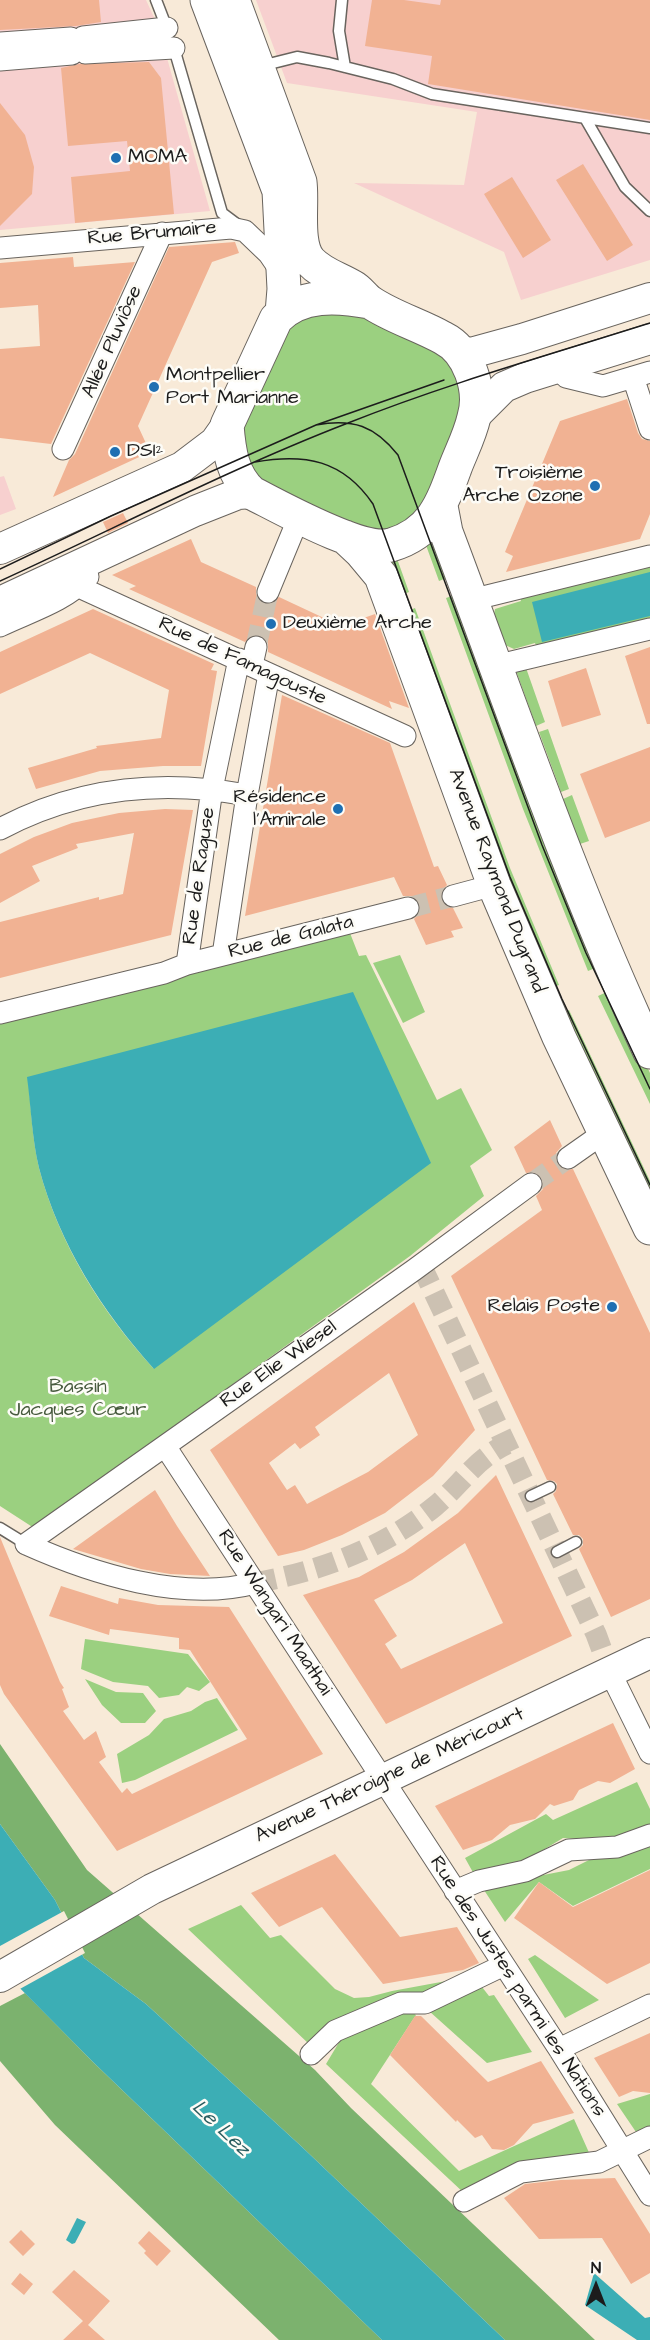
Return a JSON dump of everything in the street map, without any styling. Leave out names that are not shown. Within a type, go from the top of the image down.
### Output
[{"type":"main road","points":[[207,0],[279,192],[284,276],[282,313]]},
{"type":"main road","points":[[233,0],[300,182],[302,247],[306,255],[326,274],[354,287],[369,302]]},
{"type":"main road","points":[[0,549],[49,521],[182,467],[215,442],[227,425],[276,319],[282,313],[318,298],[346,298],[369,302],[446,339],[460,351],[473,379],[476,399],[475,416],[441,506],[425,525],[406,539],[389,546],[368,544],[345,537],[252,493],[245,487],[231,462],[227,425]]},
{"type":"main road","points":[[460,351],[471,353],[522,339],[650,298]]},
{"type":"main road","points":[[475,416],[504,387],[525,378],[650,339]]},
{"type":"main road","points":[[0,603],[195,511],[238,494],[252,493]]},
{"type":"main road","points":[[441,506],[446,532],[552,821],[585,905],[650,1052]]},
{"type":"main road","name":"Avenue Raymond Dugrand","points":[[345,537],[381,576],[494,885],[559,1037],[650,1228]]},
{"type":"main road","name":"Avenue Théroigne de Méricourt","points":[[0,1977],[130,1901],[650,1653]]},
{"type":"street","points":[[0,60],[78,46],[170,38]]},
{"type":"street","points":[[0,43],[78,46]]},
{"type":"street","name":"Rue Brumaire","points":[[0,248],[231,228],[245,231],[269,254],[284,276]]},
{"type":"street","name":"Allée Pluviôse","points":[[63,449],[162,233]]},
{"type":"street","points":[[559,368],[566,377],[603,386],[642,374],[650,429]]},
{"type":"street","points":[[268,592],[299,517]]},
{"type":"street","points":[[471,600],[650,556]]},
{"type":"street","points":[[0,626],[78,587],[89,576],[95,559]]},
{"type":"street","name":"Rue de Famagouste","points":[[78,587],[254,661],[405,736]]},
{"type":"street","points":[[495,666],[650,628]]},
{"type":"street","name":"Rue de Raguse","points":[[187,964],[212,789],[254,661]]},
{"type":"street","name":"Rue de Raguse","points":[[224,955],[247,795],[254,661]]},
{"type":"street","points":[[0,829],[39,810],[92,795],[162,787],[212,789]]},
{"type":"street","name":"Rue de Raguse","points":[[212,789],[247,795]]},
{"type":"street","points":[[453,896],[494,885]]},
{"type":"street","name":"Rue de Galata","points":[[0,1013],[164,973],[187,964],[408,908]]},
{"type":"street","points":[[568,1158],[604,1132]]},
{"type":"street","name":"Rue Elie Wiesel","points":[[26,1544],[421,1265],[531,1184]]},
{"type":"street","name":"Rue Wangari Maathai","points":[[165,1446],[382,1779]]},
{"type":"street","points":[[26,1544],[66,1562],[117,1577],[161,1586],[235,1588],[255,1583]]},
{"type":"street","points":[[610,1672],[650,1753]]},
{"type":"street","name":"Rue des Justes parmi les Nations","points":[[382,1779],[559,2049],[650,2195]]},
{"type":"street","points":[[455,1891],[479,1881],[525,1871],[569,1850],[617,1847],[633,1843],[650,1834]]},
{"type":"street","points":[[311,2054],[335,2031],[401,2003],[425,2003],[504,1965]]},
{"type":"street","points":[[559,2049],[650,2005]]},
{"type":"street","points":[[464,2201],[521,2172],[599,2162],[650,2137]]},
{"type":"lane","points":[[156,0],[170,38],[222,213],[245,231]]},
{"type":"lane","points":[[342,0],[339,31],[345,67]]},
{"type":"lane","points":[[258,67],[297,57],[393,79],[432,94],[650,128]]},
{"type":"lane","points":[[585,118],[625,187],[650,211]]},
{"type":"lane","points":[[531,1496],[550,1487]]},
{"type":"lane","points":[[0,1528],[26,1544]]},
{"type":"lane","points":[[557,1552],[576,1542]]},
{"type":"shaded area","points":[[0,0],[146,0],[158,26],[210,211],[0,230]]},
{"type":"shaded area","points":[[256,0],[650,0],[650,260],[521,300],[504,252],[354,183],[464,185],[477,112],[287,83]]},
{"type":"shaded area","points":[[4,476],[16,509],[0,515],[0,477]]},
{"type":"green space","points":[[355,312],[435,350],[447,359],[459,377],[462,409],[423,505],[402,527],[365,532],[260,484],[245,461],[244,426],[286,332],[303,314]]},
{"type":"green space","points":[[432,531],[452,576],[439,581],[423,537]]},
{"type":"green space","points":[[395,553],[409,592],[396,597],[380,556]]},
{"type":"green space","points":[[650,561],[650,623],[538,651],[535,643],[514,649],[505,645],[494,614],[495,609],[521,601],[519,593]]},
{"type":"green space","points":[[458,594],[600,966],[588,971],[523,809],[446,598]]},
{"type":"green space","points":[[415,608],[510,868],[559,985],[546,990],[403,613]]},
{"type":"green space","points":[[525,665],[545,722],[536,726],[515,668]]},
{"type":"green space","points":[[548,729],[569,789],[561,792],[539,732]]},
{"type":"green space","points":[[572,795],[589,841],[580,844],[563,799]]},
{"type":"green space","points":[[348,928],[359,956],[366,955],[437,1100],[461,1088],[492,1150],[470,1166],[484,1196],[410,1256],[34,1528],[0,1506],[0,1021]],"holes":[[[28,1077],[154,1369],[116,1324],[100,1300],[70,1250],[58,1223],[39,1168],[33,1134]]]},
{"type":"green space","points":[[400,955],[425,1012],[403,1023],[373,963]]},
{"type":"green space","points":[[611,990],[650,1073],[650,1104],[598,996]]},
{"type":"green space","points":[[569,1010],[650,1181],[650,1211],[557,1015]]},
{"type":"green space","points":[[85,1639],[188,1654],[210,1682],[199,1691],[187,1687],[179,1695],[159,1698],[148,1686],[113,1682],[81,1669]]},
{"type":"green space","points":[[85,1679],[116,1692],[143,1693],[156,1711],[145,1723],[121,1723],[102,1705]]},
{"type":"green space","points":[[217,1698],[238,1730],[135,1780],[122,1783],[117,1754],[149,1735],[164,1719],[191,1711]]},
{"type":"green space","points":[[0,1744],[87,1870],[315,2070],[351,2108],[595,2340],[505,2340],[301,2146],[146,2004],[84,1958],[55,1900],[0,1824]]},
{"type":"green space","points":[[637,1782],[650,1809],[650,1825],[620,1842],[563,1838],[520,1864],[475,1876],[465,1858],[546,1814],[553,1820]]},
{"type":"green space","points":[[650,1842],[650,1869],[573,1906],[539,1882],[505,1922],[482,1887],[569,1870],[595,1857]]},
{"type":"green space","points":[[241,1905],[270,1938],[281,1935],[335,1989],[354,1998],[468,1977],[310,2045],[188,1929]]},
{"type":"green space","points":[[535,1955],[599,2000],[565,2018],[528,1959]]},
{"type":"green space","points":[[482,1987],[489,1996],[494,1995],[532,2052],[487,2063],[429,2011]]},
{"type":"green space","points":[[25,1993],[93,2062],[382,2340],[279,2340],[55,2125],[0,2061],[0,2006]]},
{"type":"green space","points":[[406,2008],[416,2015],[371,2084],[459,2171],[574,2119],[591,2157],[465,2194],[326,2064],[341,2039]]},
{"type":"green space","points":[[650,2094],[650,2126],[636,2132],[617,2104]]},
{"type":"water","points":[[650,572],[650,616],[542,642],[532,602]]},
{"type":"water","name":"Bassin Jacques Cœur","points":[[353,992],[431,1163],[154,1369],[100,1300],[70,1250],[58,1223],[39,1168],[27,1077]]},
{"type":"water","name":"Le Lez","points":[[0,1824],[55,1900],[84,1958],[146,2004],[301,2146],[505,2340],[382,2340],[93,2062],[0,1968]]},
{"type":"water","points":[[77,2218],[86,2222],[75,2243],[72,2244],[66,2240]]},
{"type":"water","points":[[594,2273],[645,2318],[650,2317],[650,2340],[637,2340],[585,2305]]},
{"type":"pier","points":[[64,1911],[85,1953],[18,1990],[0,1972],[0,1946]]},
{"type":"building","points":[[0,0],[99,0],[101,22],[76,26],[0,30]]},
{"type":"building","points":[[372,0],[404,0],[440,5],[441,0],[650,0],[650,120],[428,84],[432,56],[365,46]]},
{"type":"building","points":[[149,62],[161,78],[174,214],[75,223],[71,177],[130,171],[127,141],[68,146],[61,68],[79,64]]},
{"type":"building","points":[[0,103],[25,135],[34,167],[32,194],[0,226]]},
{"type":"building","points":[[583,164],[633,245],[607,261],[556,180]]},
{"type":"building","points":[[512,177],[551,240],[523,258],[484,194]]},
{"type":"building","points":[[235,242],[239,253],[212,262],[138,426],[150,452],[53,497],[69,460],[75,454],[169,247]]},
{"type":"building","points":[[73,257],[74,267],[135,262],[51,444],[0,438],[0,349],[40,346],[38,305],[0,308],[0,263]]},
{"type":"building","name":"Troisième Arche Ozone","points":[[627,399],[638,433],[642,439],[650,441],[650,514],[640,539],[506,572],[513,556],[505,552],[560,421]]},
{"type":"building","points":[[123,513],[128,523],[108,533],[103,522]]},
{"type":"building","name":"Deuxième Arche","points":[[191,539],[201,562],[256,587],[256,594],[263,603],[270,604],[279,597],[341,626],[375,614],[409,708],[389,701],[392,709],[268,652],[268,643],[259,635],[252,635],[245,642],[129,589],[136,586],[112,575]]},
{"type":"building","points":[[93,609],[214,664],[211,670],[217,671],[201,766],[163,766],[100,771],[36,789],[28,768],[97,748],[96,746],[161,738],[169,690],[90,653],[0,694],[0,652]]},
{"type":"building","points":[[650,647],[650,724],[647,724],[625,656]]},
{"type":"building","points":[[586,668],[601,715],[562,727],[548,681]]},
{"type":"building","name":"Résidence l'Amirale","points":[[282,695],[390,743],[434,867],[438,866],[447,885],[441,892],[441,900],[444,905],[453,908],[463,928],[451,931],[454,937],[426,945],[414,919],[420,912],[420,904],[412,896],[403,896],[394,877],[245,916]]},
{"type":"building","points":[[650,747],[650,821],[605,838],[580,774]]},
{"type":"building","points":[[165,809],[193,810],[171,935],[0,978],[0,922],[99,897],[99,900],[123,894],[134,833],[76,844],[78,848],[32,866],[40,881],[0,903],[0,854],[34,837],[72,823],[119,813]]},
{"type":"building","points":[[550,1120],[562,1146],[556,1153],[557,1165],[563,1170],[573,1169],[650,1333],[650,1599],[611,1617],[579,1549],[583,1545],[583,1539],[579,1535],[573,1535],[553,1494],[557,1484],[547,1480],[451,1276],[542,1210],[536,1196],[543,1189],[542,1177],[536,1172],[526,1173],[514,1147]]},
{"type":"building","points":[[414,1302],[475,1430],[433,1476],[385,1513],[342,1535],[304,1550],[278,1556],[210,1450]],"holes":[[[389,1373],[418,1435],[368,1472],[307,1504],[295,1485],[287,1490],[269,1463],[295,1443],[300,1449],[320,1435],[315,1427]]]},
{"type":"building","points":[[496,1475],[572,1636],[386,1724],[303,1595],[359,1577],[404,1552],[458,1513]],"holes":[[[465,1543],[503,1623],[401,1669],[385,1644],[397,1636],[374,1600],[412,1580]]]},
{"type":"building","points":[[155,1490],[210,1576],[170,1574],[141,1569],[73,1549]]},
{"type":"building","points":[[0,1537],[64,1688],[62,1689],[69,1707],[63,1711],[84,1740],[96,1731],[106,1757],[99,1762],[122,1793],[127,1788],[132,1794],[247,1739],[190,1650],[179,1649],[179,1638],[110,1629],[109,1635],[49,1616],[61,1586],[118,1604],[119,1598],[158,1605],[229,1607],[323,1754],[117,1851],[4,1694],[0,1685]]},
{"type":"building","points":[[613,1723],[635,1769],[610,1783],[598,1781],[579,1790],[573,1800],[554,1806],[550,1804],[535,1819],[510,1825],[492,1840],[463,1850],[435,1806]]},
{"type":"building","points":[[335,1854],[400,1937],[457,1927],[479,1963],[463,1970],[383,1984],[322,1907],[279,1927],[251,1893]]},
{"type":"building","points":[[650,1870],[650,1963],[607,1984],[514,1918],[539,1882],[573,1907]]},
{"type":"building","points":[[415,2016],[421,2016],[488,2082],[541,2061],[574,2113],[533,2124],[514,2145],[504,2150],[492,2149],[482,2135],[475,2138],[457,2120],[456,2122],[390,2055]]},
{"type":"building","points":[[650,2033],[650,2093],[633,2091],[619,2097],[594,2058]]},
{"type":"building","points":[[615,2178],[650,2234],[650,2273],[631,2284],[602,2238],[539,2239],[504,2198],[525,2184]]},
{"type":"building","points":[[21,2230],[35,2244],[23,2256],[9,2242]]},
{"type":"building","points":[[149,2231],[171,2251],[157,2266],[138,2243]]},
{"type":"building","points":[[74,2270],[110,2301],[88,2325],[105,2340],[63,2340],[83,2321],[52,2292]]},
{"type":"building","points":[[20,2273],[33,2284],[24,2295],[11,2284]]},
{"type":"tunnel","points":[[256,647],[268,592]]},
{"type":"tunnel","points":[[408,908],[453,896]]},
{"type":"tunnel","points":[[531,1184],[568,1158]]},
{"type":"tunnel","points":[[421,1265],[596,1634],[610,1672]]},
{"type":"tunnel","points":[[255,1583],[326,1565],[393,1535],[434,1507],[486,1457],[507,1444]]},
{"type":"tram line","points":[[0,581],[216,479],[348,423],[460,383],[650,323]]},
{"type":"tram line","points":[[0,569],[111,516],[316,425],[444,380]]},
{"type":"tram line","points":[[316,425],[341,423],[362,426],[381,437],[398,455],[542,845],[586,953],[650,1089]]},
{"type":"tram line","points":[[255,462],[290,459],[322,463],[349,478],[373,504],[510,877],[562,999],[650,1185]]},
{"type":"place","name":"MOMA","points":[[116,158]]},
{"type":"place","name":"Montpellier Port Marianne","points":[[154,387]]},
{"type":"place","name":"DSI²","points":[[115,452]]},
{"type":"place","name":"Troisième Arche Ozone","points":[[595,486]]},
{"type":"place","name":"Deuxième Arche","points":[[271,624]]},
{"type":"place","name":"Résidence l'Amirale","points":[[338,809]]},
{"type":"place","name":"Relais Poste","points":[[612,1307]]}]
